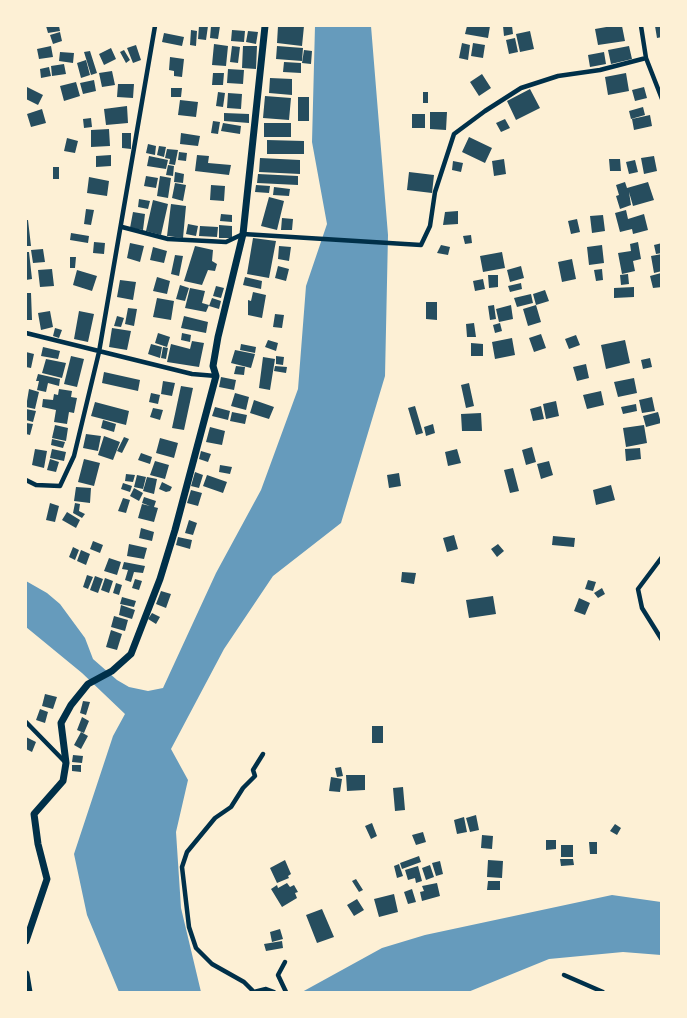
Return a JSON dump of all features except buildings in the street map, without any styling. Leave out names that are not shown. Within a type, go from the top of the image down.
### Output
[{"type":"main road","points":[[26,941],[47,879],[38,844],[34,814],[63,781],[66,763],[61,723],[71,705],[88,684],[112,671],[131,654],[160,579],[175,530],[216,376],[213,366],[218,337],[243,234],[265,26]]},
{"type":"main road","points":[[26,974],[29,993]]},
{"type":"street","points":[[26,480],[36,485],[60,486],[74,456],[99,352],[155,26]]},
{"type":"street","points":[[641,26],[646,58],[662,99]]},
{"type":"street","points":[[122,227],[168,239],[226,242],[243,234],[295,235],[421,244],[430,226],[435,192],[454,134],[521,88],[558,76],[600,70],[646,58]]},
{"type":"street","points":[[26,333],[192,374],[216,376]]},
{"type":"street","points":[[662,557],[638,588],[642,608],[662,640]]},
{"type":"street","points":[[26,722],[66,763]]},
{"type":"street","points":[[263,754],[254,770],[255,776],[243,788],[231,807],[215,818],[187,852],[182,867],[189,927],[196,948],[212,964],[244,982],[254,992],[266,988],[274,993]]},
{"type":"street","points":[[285,962],[278,975],[286,993]]},
{"type":"street","points":[[564,975],[603,993]]},
{"type":"water","points":[[315,26],[371,26],[388,235],[385,376],[341,523],[273,576],[224,649],[171,749],[188,780],[176,832],[181,908],[201,992],[119,992],[87,915],[74,854],[113,736],[125,714],[82,673],[26,627],[26,581],[47,593],[60,604],[85,638],[93,659],[117,680],[129,687],[148,691],[163,688],[216,573],[261,490],[298,389],[306,286],[327,224],[312,142]]},
{"type":"water","points":[[612,895],[661,902],[661,955],[623,952],[549,959],[468,992],[302,992],[382,948],[425,935]]}]
